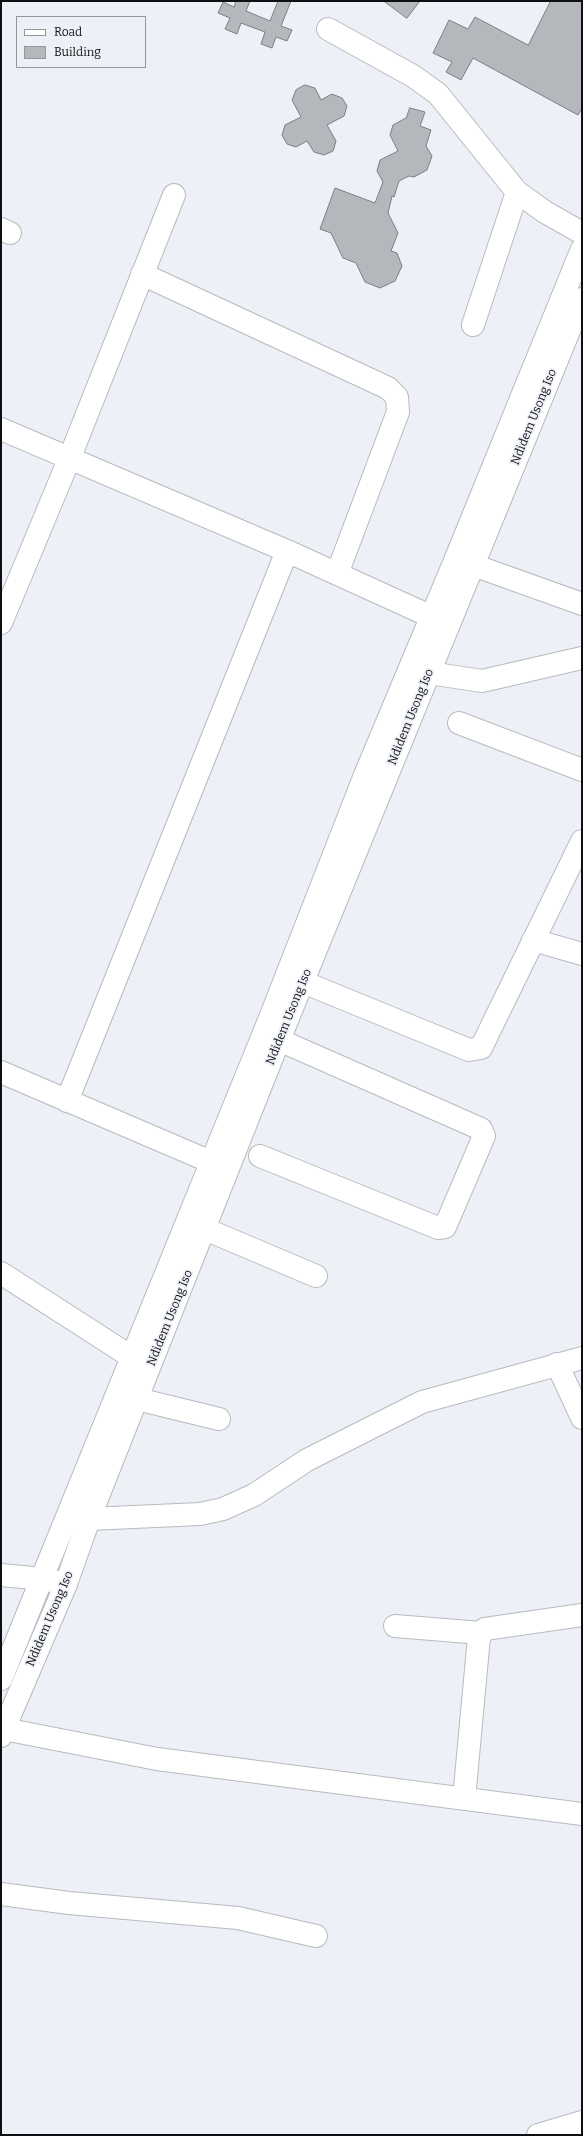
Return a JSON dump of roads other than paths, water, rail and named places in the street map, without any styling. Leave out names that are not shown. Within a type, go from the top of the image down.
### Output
[{"type":"main road","points":[[328,29],[413,76],[438,94],[517,192],[545,212],[582,233]]},
{"type":"main road","points":[[474,325],[517,192]]},
{"type":"main road","points":[[1,623],[70,457],[174,195]]},
{"type":"main road","name":"Ndidem Usong Iso","points":[[1,1679],[133,1358],[365,775],[432,617],[582,248]]},
{"type":"main road","points":[[142,274],[388,388],[398,397],[398,412],[337,574]]},
{"type":"main road","name":"Ndidem Usong Iso","points":[[3,1732],[66,1584],[89,1519],[279,1040],[582,299]]},
{"type":"main road","points":[[1,429],[70,457],[432,617]]},
{"type":"main road","points":[[67,1101],[287,552]]},
{"type":"main road","points":[[474,565],[582,604]]},
{"type":"main road","points":[[429,673],[482,680],[582,658]]},
{"type":"main road","points":[[459,723],[582,770]]},
{"type":"main road","points":[[303,982],[469,1050],[481,1048],[582,841]]},
{"type":"main road","points":[[533,940],[582,954]]},
{"type":"main road","points":[[260,1156],[438,1228],[445,1227],[484,1136],[481,1129],[279,1040]]},
{"type":"main road","points":[[1,1072],[211,1162]]},
{"type":"main road","points":[[205,1229],[316,1276]]},
{"type":"main road","points":[[1,1273],[133,1358]]},
{"type":"main road","points":[[89,1519],[200,1514],[223,1510],[254,1495],[307,1460],[422,1402],[582,1358]]},
{"type":"main road","points":[[556,1364],[582,1418]]},
{"type":"main road","points":[[137,1399],[219,1419]]},
{"type":"main road","points":[[1,1575],[43,1579],[66,1584]]},
{"type":"main road","points":[[464,1799],[479,1637],[481,1633],[485,1629],[582,1615]]},
{"type":"main road","points":[[395,1626],[481,1633]]},
{"type":"main road","points":[[3,1732],[157,1759],[582,1814]]},
{"type":"main road","points":[[1,1894],[69,1903],[238,1918],[316,1936]]},
{"type":"main road","points":[[538,2135],[582,2122]]}]
